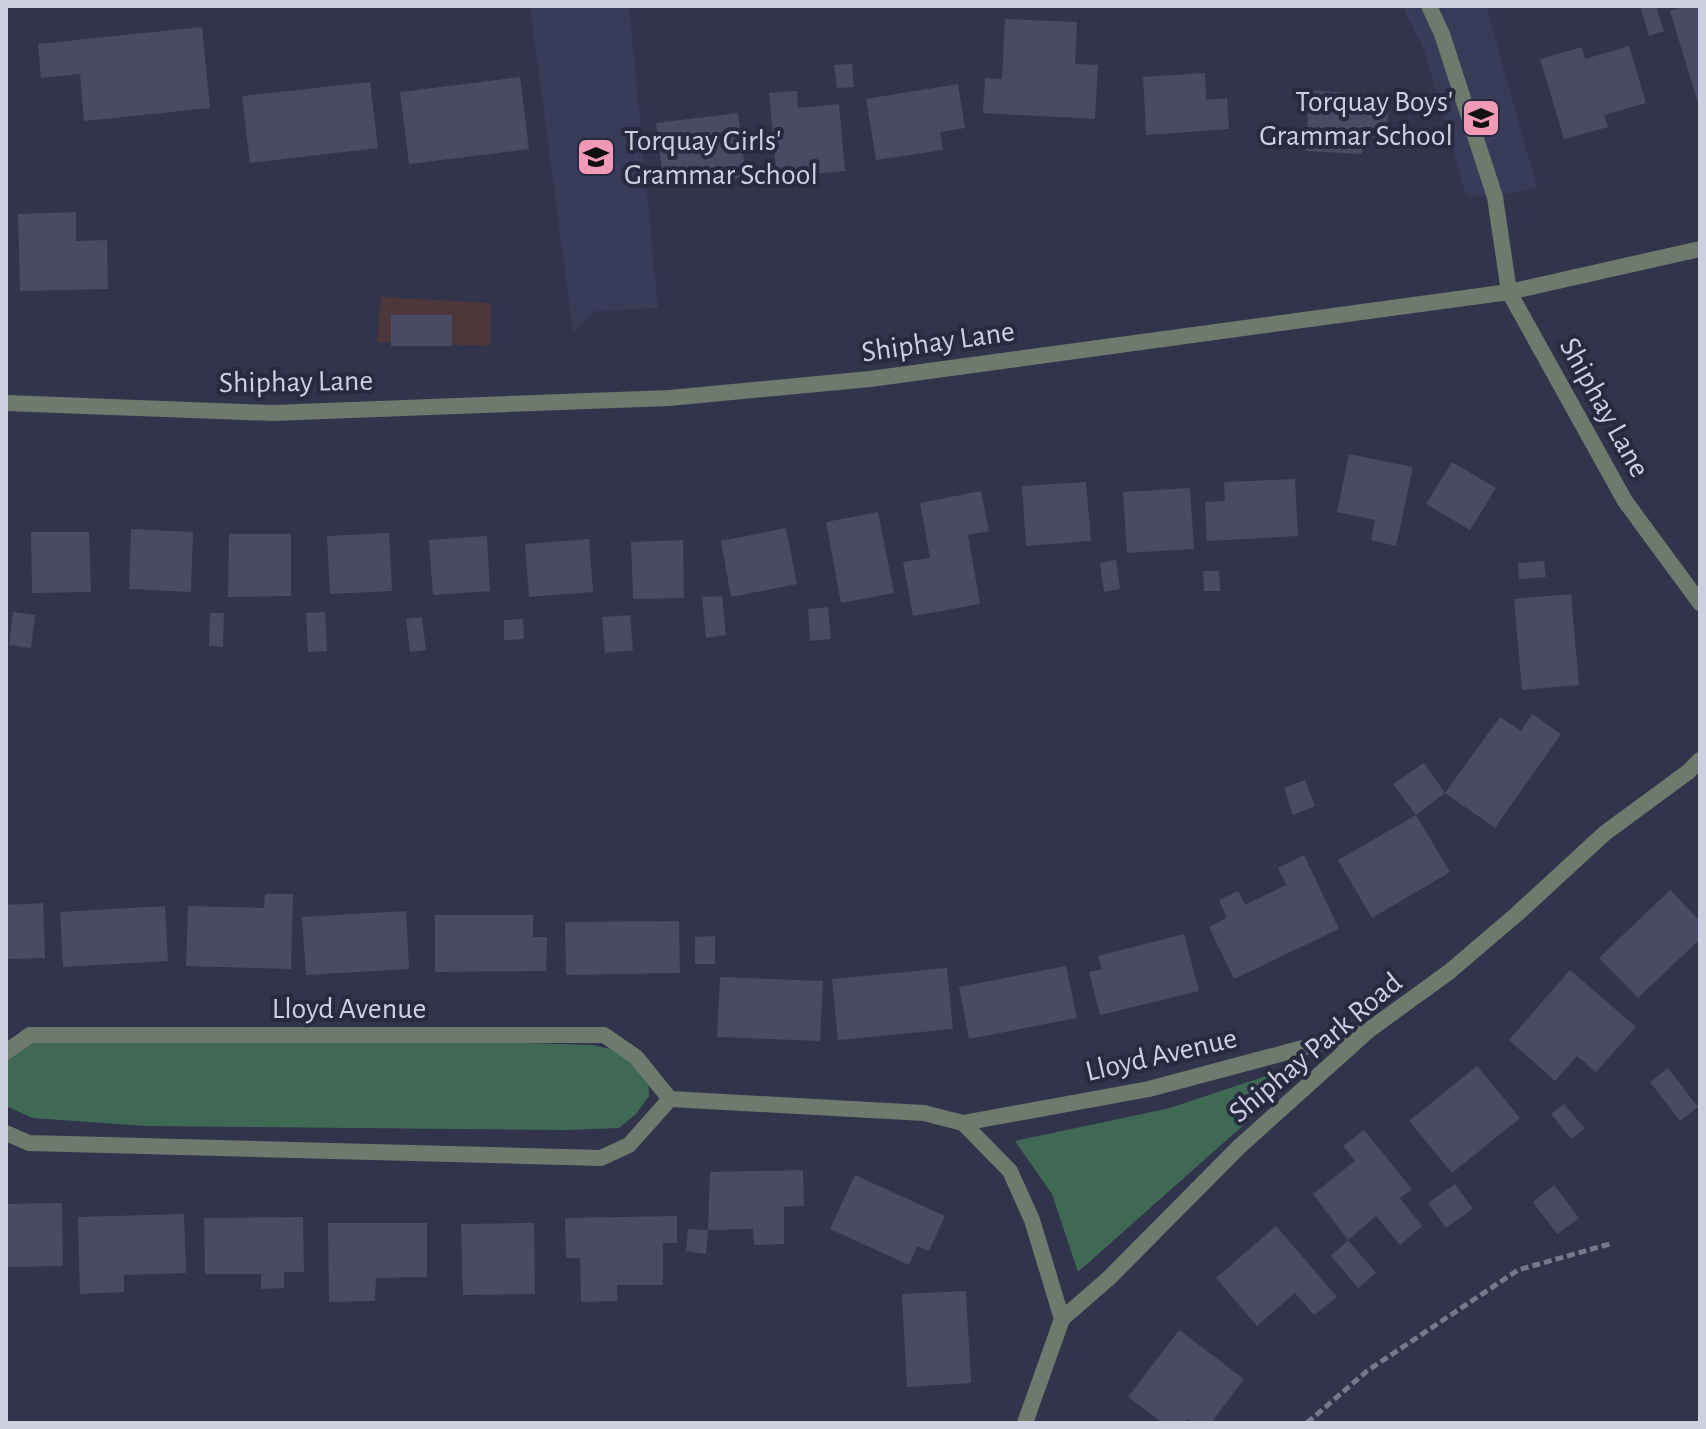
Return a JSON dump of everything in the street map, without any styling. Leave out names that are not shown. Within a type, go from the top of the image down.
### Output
[{"type":"street","points":[[1429,6],[1442,34],[1495,197],[1509,292],[1700,249]]},
{"type":"street","points":[[1442,34],[1444,6]]},
{"type":"street","name":"Shiphay Lane","points":[[6,403],[272,413],[669,398],[870,379],[1509,292],[1625,501],[1700,603]]},
{"type":"street","name":"Shiphay Park Road","points":[[1025,1423],[1062,1319],[1109,1278],[1239,1147],[1369,1030],[1449,972],[1605,833],[1700,760]]},
{"type":"street","name":"Lloyd Avenue","points":[[6,1052],[30,1035],[604,1035],[636,1057],[670,1099],[924,1113],[963,1123],[1149,1089],[1369,1030]]},
{"type":"street","points":[[6,1133],[29,1143],[601,1158],[629,1145],[670,1099]]},
{"type":"street","points":[[963,1123],[1010,1171],[1032,1220],[1062,1319]]},
{"type":"path","points":[[1307,1423],[1367,1371],[1518,1270],[1613,1243]]},
{"type":"shaded area","name":"Torquay Girls' Grammar School","points":[[530,6],[629,6],[658,308],[595,311],[573,332]]},
{"type":"shaded area","name":"Torquay Boys' Grammar School","points":[[1402,6],[1486,6],[1537,187],[1495,197],[1466,195],[1424,50]]},
{"type":"shaded area","points":[[381,297],[491,303],[490,346],[377,342]]},
{"type":"green space","points":[[25,1036],[593,1045],[618,1051],[648,1078],[649,1096],[636,1114],[619,1128],[566,1130],[145,1126],[33,1118],[8,1107],[6,1102],[6,1058]]},
{"type":"green space","points":[[1284,1070],[1302,1073],[1078,1272],[1052,1194],[1015,1141],[1170,1108]]},
{"type":"building","points":[[1640,6],[1656,6],[1664,31],[1649,36]]},
{"type":"building","points":[[1700,6],[1699,106],[1670,11]]},
{"type":"building","points":[[1005,19],[1077,22],[1075,64],[1098,65],[1095,119],[983,113],[985,78],[1002,79]]},
{"type":"building","points":[[202,27],[210,108],[84,121],[80,74],[41,78],[38,44]]},
{"type":"building","points":[[1629,46],[1646,103],[1604,115],[1608,127],[1564,139],[1540,59],[1582,47],[1585,59]]},
{"type":"building","points":[[852,64],[854,87],[837,88],[834,65]]},
{"type":"building","points":[[1205,73],[1206,100],[1227,98],[1229,129],[1146,135],[1143,77]]},
{"type":"building","points":[[520,77],[529,149],[409,164],[400,92]]},
{"type":"building","points":[[370,82],[378,148],[250,163],[242,96]]},
{"type":"building","points":[[958,84],[965,128],[940,132],[943,150],[876,160],[866,99]]},
{"type":"building","points":[[1309,90],[1389,96],[1386,138],[1363,137],[1362,154],[1306,151]]},
{"type":"building","points":[[797,91],[798,108],[839,104],[845,171],[777,177],[769,93]]},
{"type":"building","points":[[738,113],[746,177],[664,187],[656,123]]},
{"type":"building","points":[[76,212],[76,241],[107,240],[108,289],[20,291],[18,214]]},
{"type":"building","points":[[391,315],[452,315],[452,346],[391,346]]},
{"type":"building","points":[[1349,454],[1413,467],[1396,546],[1371,540],[1375,520],[1337,512]]},
{"type":"building","points":[[1452,462],[1496,488],[1470,530],[1426,504]]},
{"type":"building","points":[[1295,479],[1298,536],[1207,541],[1205,502],[1225,501],[1224,482]]},
{"type":"building","points":[[1086,482],[1091,541],[1026,546],[1022,486]]},
{"type":"building","points":[[1190,488],[1194,549],[1127,553],[1123,492]]},
{"type":"building","points":[[981,491],[989,531],[968,535],[980,604],[913,616],[903,562],[930,558],[920,503]]},
{"type":"building","points":[[878,512],[894,593],[841,603],[826,522]]},
{"type":"building","points":[[786,528],[797,584],[731,597],[721,541]]},
{"type":"building","points":[[131,529],[193,532],[191,592],[129,589]]},
{"type":"building","points":[[31,532],[89,532],[91,592],[32,593]]},
{"type":"building","points":[[389,533],[392,591],[330,594],[327,536]]},
{"type":"building","points":[[229,534],[291,534],[291,596],[228,597]]},
{"type":"building","points":[[487,536],[490,591],[433,595],[429,540]]},
{"type":"building","points":[[589,539],[593,592],[529,597],[525,544]]},
{"type":"building","points":[[683,540],[684,598],[633,599],[631,542]]},
{"type":"building","points":[[1116,560],[1120,589],[1104,592],[1100,563]]},
{"type":"building","points":[[1544,561],[1546,577],[1519,579],[1518,563]]},
{"type":"building","points":[[1203,571],[1219,571],[1220,591],[1204,591]]},
{"type":"building","points":[[1571,594],[1579,685],[1522,690],[1514,599]]},
{"type":"building","points":[[722,596],[726,635],[706,638],[702,597]]},
{"type":"building","points":[[828,607],[831,639],[810,641],[808,609]]},
{"type":"building","points":[[13,612],[35,615],[31,648],[9,645]]},
{"type":"building","points":[[325,612],[327,651],[308,652],[306,613]]},
{"type":"building","points":[[210,613],[224,613],[223,647],[209,646]]},
{"type":"building","points":[[630,615],[633,650],[605,653],[602,617]]},
{"type":"building","points":[[422,617],[426,650],[410,652],[406,619]]},
{"type":"building","points":[[523,619],[524,639],[504,640],[504,620]]},
{"type":"building","points":[[1532,714],[1561,734],[1495,828],[1445,793],[1500,717],[1521,731]]},
{"type":"building","points":[[1424,763],[1445,793],[1416,815],[1393,784]]},
{"type":"building","points":[[1305,780],[1315,806],[1293,815],[1284,788]]},
{"type":"building","points":[[1416,815],[1450,872],[1372,918],[1338,860]]},
{"type":"building","points":[[1304,855],[1339,929],[1234,979],[1209,927],[1227,918],[1219,900],[1238,891],[1245,905],[1286,885],[1278,868]]},
{"type":"building","points":[[1670,890],[1700,921],[1700,939],[1638,998],[1599,958]]},
{"type":"building","points":[[265,894],[293,894],[291,969],[186,966],[188,906],[264,908]]},
{"type":"building","points":[[43,903],[45,958],[6,959],[6,905]]},
{"type":"building","points":[[165,906],[168,961],[63,967],[60,912]]},
{"type":"building","points":[[406,911],[409,969],[306,975],[302,917]]},
{"type":"building","points":[[435,915],[533,915],[533,937],[547,937],[546,971],[435,972]]},
{"type":"building","points":[[679,921],[680,973],[566,975],[565,922]]},
{"type":"building","points":[[1184,934],[1199,991],[1100,1015],[1089,972],[1102,969],[1098,956]]},
{"type":"building","points":[[715,936],[715,964],[695,964],[695,937]]},
{"type":"building","points":[[1066,966],[1077,1018],[969,1039],[959,987]]},
{"type":"building","points":[[947,968],[953,1029],[838,1040],[832,979]]},
{"type":"building","points":[[1570,970],[1636,1027],[1596,1072],[1577,1056],[1555,1081],[1509,1040]]},
{"type":"building","points":[[720,977],[823,981],[820,1041],[717,1037]]},
{"type":"building","points":[[1477,1066],[1520,1118],[1452,1173],[1409,1121]]},
{"type":"building","points":[[1668,1068],[1698,1107],[1680,1121],[1650,1082]]},
{"type":"building","points":[[1564,1104],[1585,1129],[1571,1139],[1551,1114]]},
{"type":"building","points":[[1364,1130],[1412,1189],[1400,1198],[1422,1226],[1400,1245],[1376,1216],[1348,1240],[1313,1194],[1355,1161],[1343,1146]]},
{"type":"building","points":[[803,1170],[804,1206],[784,1207],[784,1244],[754,1245],[753,1229],[708,1230],[710,1172]]},
{"type":"building","points":[[855,1175],[945,1216],[929,1251],[917,1246],[909,1265],[830,1229]]},
{"type":"building","points":[[1455,1184],[1473,1209],[1446,1228],[1428,1203]]},
{"type":"building","points":[[1554,1185],[1579,1218],[1557,1234],[1533,1202]]},
{"type":"building","points":[[62,1203],[63,1266],[6,1267],[6,1204]]},
{"type":"building","points":[[184,1214],[186,1273],[124,1275],[124,1292],[80,1294],[78,1217]]},
{"type":"building","points":[[677,1216],[677,1243],[663,1243],[663,1285],[617,1285],[617,1301],[581,1302],[580,1258],[566,1258],[565,1218]]},
{"type":"building","points":[[303,1217],[304,1272],[284,1272],[284,1288],[261,1289],[261,1274],[205,1274],[204,1218]]},
{"type":"building","points":[[328,1223],[427,1223],[427,1277],[376,1278],[375,1301],[329,1302]]},
{"type":"building","points":[[534,1223],[535,1294],[463,1295],[461,1224]]},
{"type":"building","points":[[1276,1226],[1337,1297],[1314,1315],[1295,1293],[1257,1326],[1216,1278]]},
{"type":"building","points":[[688,1229],[708,1230],[706,1254],[686,1251]]},
{"type":"building","points":[[1348,1240],[1376,1273],[1358,1288],[1331,1256]]},
{"type":"building","points":[[966,1291],[971,1383],[907,1387],[902,1294]]},
{"type":"building","points":[[1179,1330],[1244,1379],[1211,1423],[1192,1423],[1187,1419],[1184,1423],[1163,1423],[1128,1397]]},
{"type":"place","name":"Torquay Boys' Grammar School","points":[[1481,118]]},
{"type":"place","name":"Torquay Girls' Grammar School","points":[[596,157]]}]
